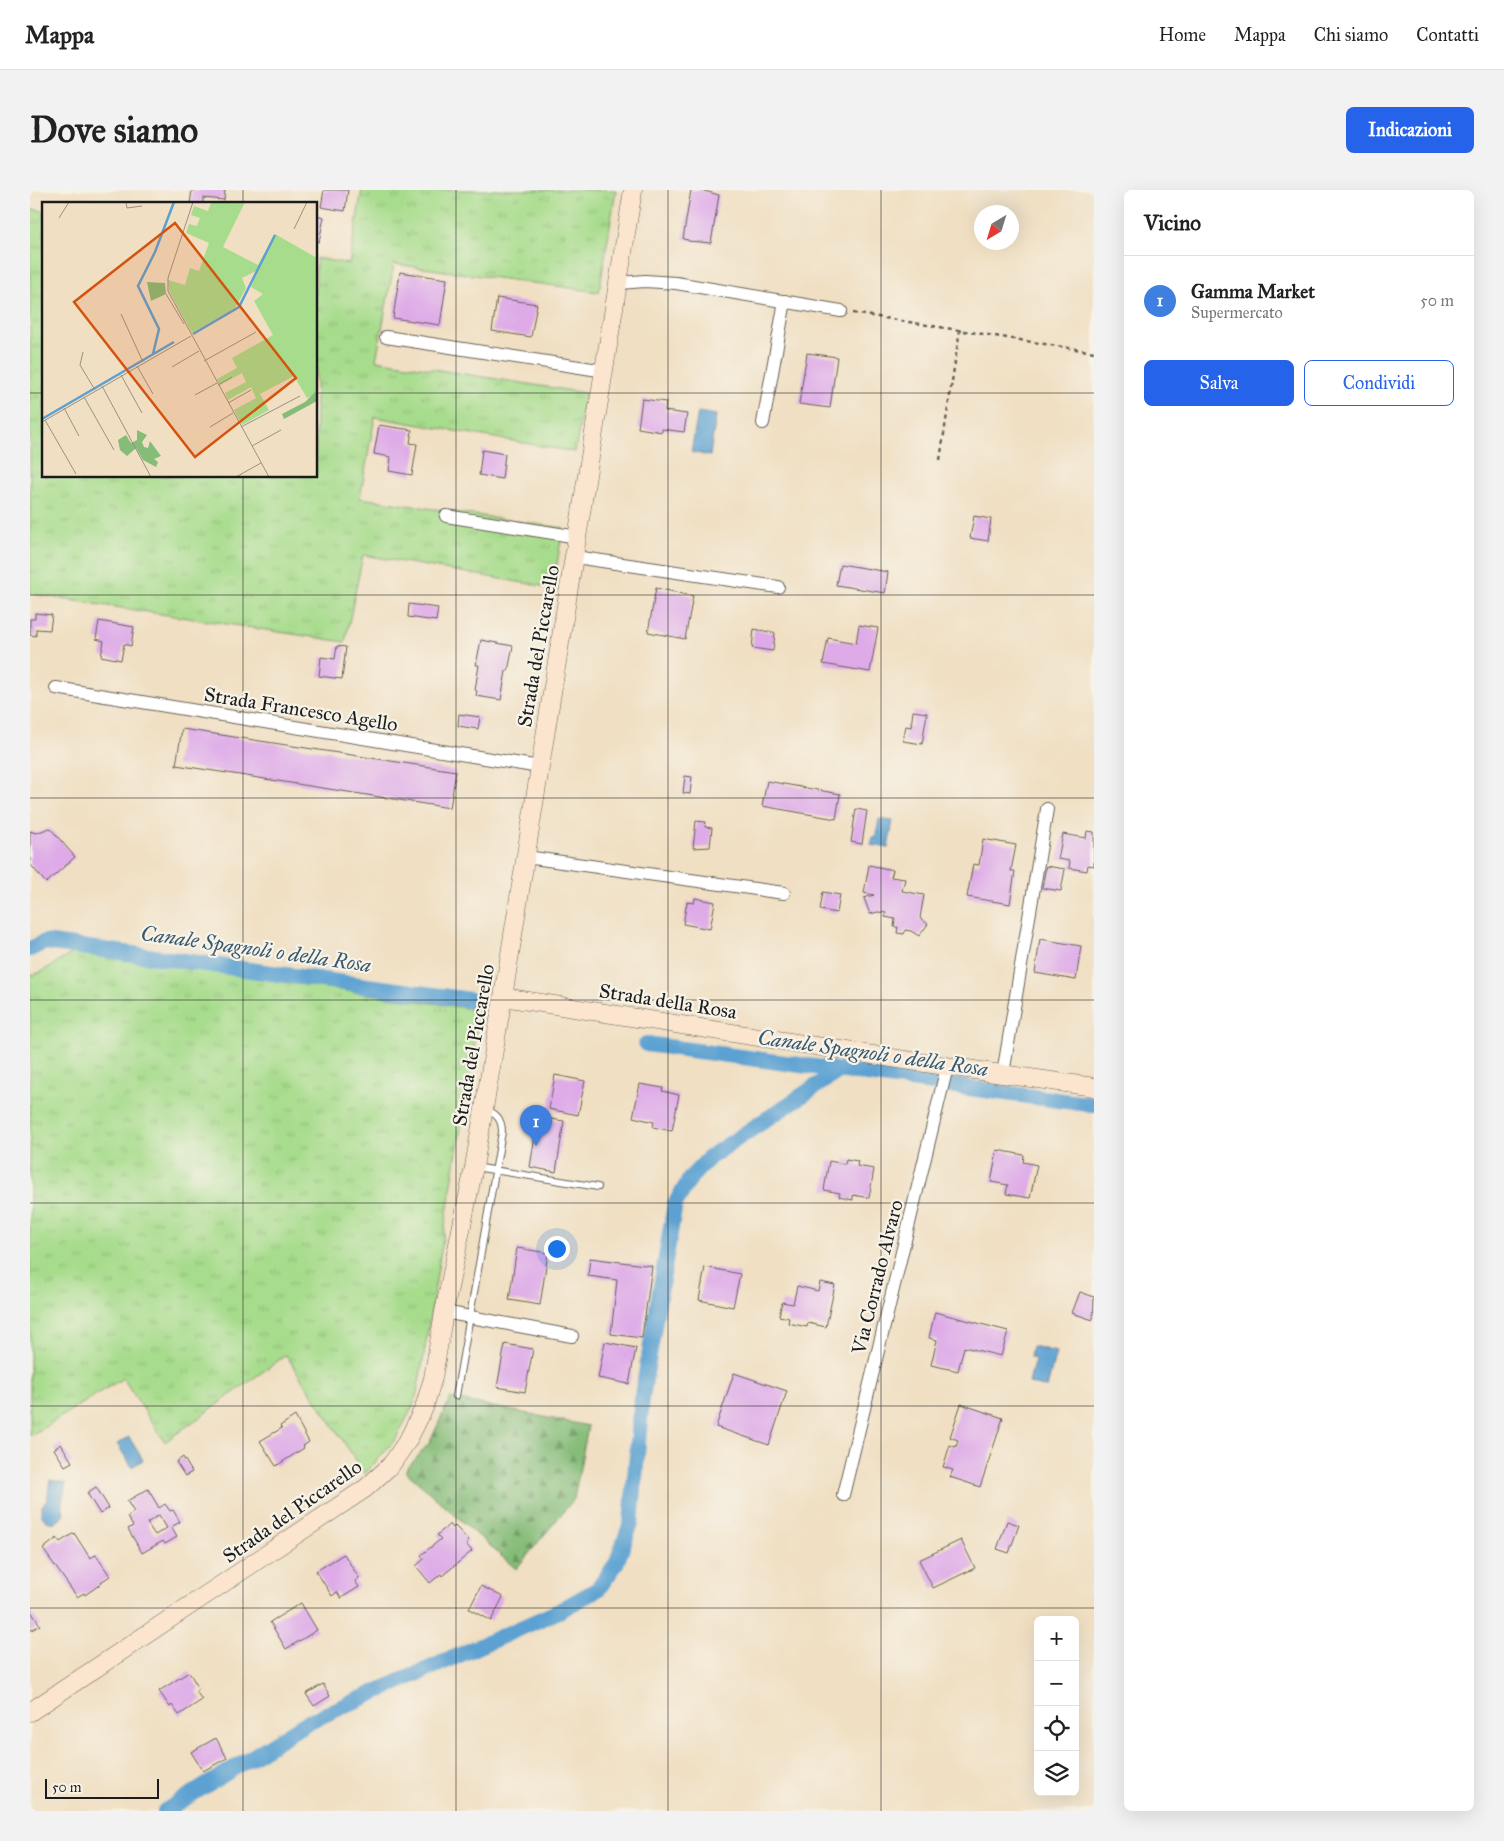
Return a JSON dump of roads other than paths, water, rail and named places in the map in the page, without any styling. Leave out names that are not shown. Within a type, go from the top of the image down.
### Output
[{"type":"street","name":"Strada del Piccarello","points":[[30,1712],[350,1500],[385,1470],[404,1447],[424,1408],[433,1378],[444,1312],[474,1167],[504,997],[633,190]]},
{"type":"street","points":[[619,283],[645,281],[676,283],[841,311]]},
{"type":"street","points":[[763,423],[785,301]]},
{"type":"street","points":[[386,337],[605,371]]},
{"type":"street","points":[[446,516],[578,537]]},
{"type":"street","points":[[575,557],[778,586]]},
{"type":"street","name":"Strada Francesco Agello","points":[[56,688],[540,767]]},
{"type":"street","points":[[1003,1074],[1047,809]]},
{"type":"street","points":[[526,857],[784,893]]},
{"type":"street","name":"Strada della Rosa","points":[[504,997],[948,1067],[1094,1087]]},
{"type":"street","name":"Via Corrado Alvaro","points":[[843,1496],[948,1067]]},
{"type":"street","points":[[444,1312],[572,1336]]},
{"type":"lane","points":[[456,1396],[502,1127],[496,1114],[484,1110]]},
{"type":"lane","points":[[474,1167],[598,1187]]},
{"type":"water","points":[[698,412],[716,415],[710,456],[691,452]]},
{"type":"water","points":[[879,819],[893,821],[888,848],[871,845],[873,837],[876,837]]},
{"type":"water","points":[[1032,1346],[1056,1352],[1047,1388],[1029,1383],[1035,1359],[1030,1357]]},
{"type":"water","points":[[129,1437],[143,1460],[132,1467],[117,1444]]},
{"type":"water","points":[[50,1480],[66,1483],[62,1503],[64,1514],[60,1520],[55,1522],[45,1520],[41,1511],[42,1505],[47,1500]]},
{"type":"waterway","name":"Canale Spagnoli o della Rosa","points":[[30,949],[45,942],[478,1001]]},
{"type":"waterway","name":"Canale Spagnoli o della Rosa","points":[[646,1044],[1094,1105]]},
{"type":"waterway","points":[[165,1811],[308,1722],[559,1611],[598,1589],[616,1564],[631,1523],[642,1397],[675,1204],[691,1177],[710,1157],[840,1070]]},
{"type":"place","name":"Gamma Market","points":[[536,1146]]}]
